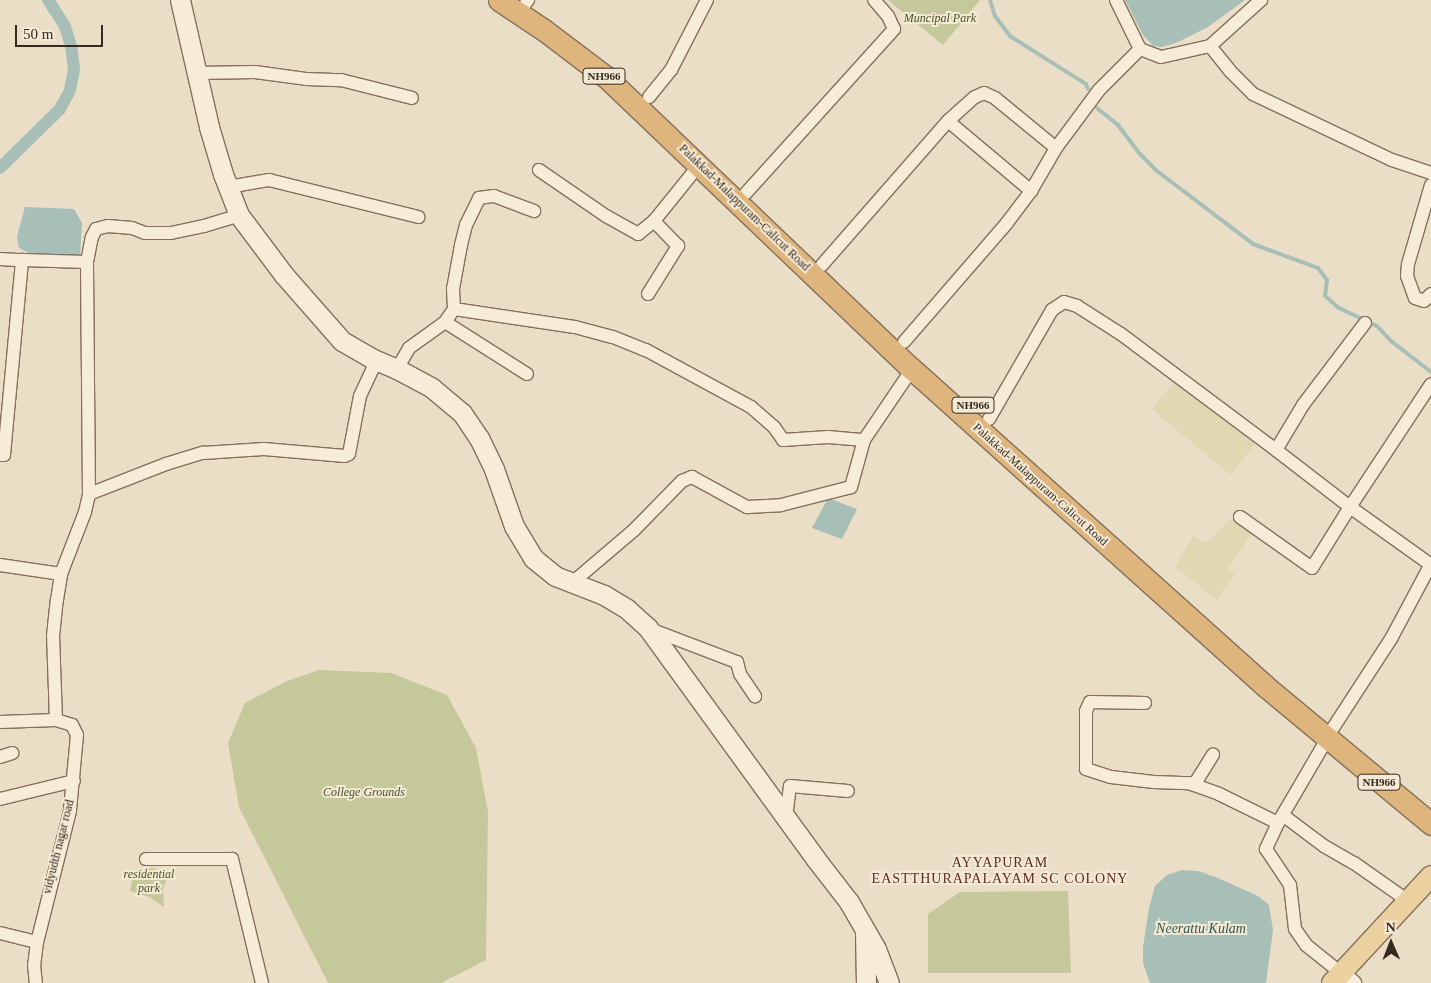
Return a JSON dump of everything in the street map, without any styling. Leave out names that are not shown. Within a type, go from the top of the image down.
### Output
[{"type":"highway","name":"Palakkad-Malappuram-Calicut Road","points":[[499,0],[544,30],[606,77],[912,369],[1431,824]]},
{"type":"highway","name":"Palakkad-Malappuram-Calicut Road","points":[[525,1],[602,59],[649,98],[746,193],[904,342],[1330,734],[1431,805]]},
{"type":"main road","points":[[179,5],[209,127],[239,215],[284,275],[342,341],[432,388],[462,413],[479,438],[494,469],[514,526],[533,558],[555,576],[604,595],[627,609],[648,628],[849,902],[876,950],[889,983]]},
{"type":"main road","points":[[1346,981],[1408,902],[1431,876]]},
{"type":"main road","points":[[1346,981],[1431,896]]},
{"type":"main road","points":[[865,930],[866,983]]},
{"type":"street","points":[[649,98],[671,70],[707,0]]},
{"type":"street","points":[[746,193],[894,29],[888,16],[874,0]]},
{"type":"street","points":[[1116,0],[1140,49],[1161,56],[1210,46],[1231,30],[1261,0]]},
{"type":"street","points":[[1210,46],[1230,71],[1253,94],[1392,160],[1431,173]]},
{"type":"street","points":[[904,342],[1018,209],[1031,191],[1056,148],[1099,90],[1140,49]]},
{"type":"street","points":[[197,73],[255,72],[306,79],[341,80],[412,98]]},
{"type":"street","points":[[822,265],[948,121],[975,97],[984,93],[995,98],[1056,148]]},
{"type":"street","points":[[948,121],[1031,191]]},
{"type":"street","points":[[539,170],[606,216],[638,234],[654,221],[698,165]]},
{"type":"street","points":[[228,187],[269,180],[418,217]]},
{"type":"street","points":[[1431,185],[1408,264],[1407,276],[1415,298],[1424,301],[1429,299],[1431,294]]},
{"type":"street","points":[[397,369],[409,348],[445,322],[454,309],[454,289],[461,245],[466,224],[478,198],[494,196],[534,211]]},
{"type":"street","points":[[0,722],[56,720],[53,636],[61,574],[85,512],[89,494],[87,262],[92,237],[96,229],[108,226],[132,228],[145,233],[171,233],[204,226],[239,215]]},
{"type":"street","points":[[648,294],[678,246],[654,221]]},
{"type":"street","points":[[0,259],[87,262]]},
{"type":"street","points":[[0,455],[4,455],[22,260]]},
{"type":"street","points":[[989,419],[1052,310],[1064,302],[1077,306],[1121,334],[1350,507],[1431,565],[1392,637],[1330,734],[1266,849],[1290,885],[1295,929],[1306,945],[1346,981]]},
{"type":"street","points":[[454,309],[575,327],[629,344],[685,370],[751,407],[774,427],[784,440],[828,437],[864,440]]},
{"type":"street","points":[[445,322],[527,374]]},
{"type":"street","points":[[1276,450],[1303,405],[1365,323]]},
{"type":"street","points":[[89,494],[166,464],[203,454],[264,449],[345,456],[349,454],[360,396],[377,360]]},
{"type":"street","points":[[573,582],[634,530],[682,481],[692,477],[747,507],[781,505],[851,487],[864,440],[912,369]]},
{"type":"street","points":[[1240,517],[1312,568],[1431,384]]},
{"type":"street","points":[[0,565],[61,574]]},
{"type":"street","points":[[648,628],[738,662],[740,674],[755,696]]},
{"type":"street","points":[[1145,703],[1090,702],[1086,711],[1086,769],[1111,777],[1194,785],[1281,819],[1354,863],[1408,902]]},
{"type":"street","name":"vidyudth nagar road","points":[[36,983],[34,966],[37,942],[46,901],[65,836],[74,782],[77,735],[72,725],[56,720]]},
{"type":"street","points":[[1194,785],[1212,755]]},
{"type":"street","points":[[1,796],[74,782]]},
{"type":"street","points":[[786,818],[790,786],[848,791]]},
{"type":"street","points":[[146,859],[232,859],[262,983]]},
{"type":"street","points":[[0,933],[37,942]]},
{"type":"shaded area","points":[[1174,382],[1255,444],[1230,475],[1152,409]]},
{"type":"shaded area","points":[[1231,518],[1251,534],[1228,569],[1236,572],[1217,600],[1175,567],[1193,536],[1206,543]]},
{"type":"green space","name":"Muncipal Park","points":[[888,0],[980,0],[943,45]]},
{"type":"green space","name":"College Grounds","points":[[319,670],[391,673],[447,695],[476,748],[488,812],[486,960],[441,983],[328,983],[239,807],[228,743],[245,703],[287,681]]},
{"type":"green space","name":"residential park","points":[[153,868],[167,877],[163,889],[164,907],[149,897],[130,891],[134,870]]},
{"type":"green space","points":[[1068,891],[1071,973],[928,973],[928,914],[960,892]]},
{"type":"water","points":[[1125,0],[1245,0],[1208,27],[1176,43],[1162,47],[1153,46],[1143,35]]},
{"type":"water","points":[[25,207],[74,209],[82,223],[80,256],[35,256],[19,248],[17,237]]},
{"type":"water","points":[[828,498],[857,509],[842,539],[812,528]]},
{"type":"water","name":"Neerattu Kulam","points":[[1182,870],[1198,871],[1218,878],[1258,896],[1269,905],[1273,930],[1266,983],[1150,983],[1143,963],[1143,947],[1149,908],[1155,886],[1167,875]]},
{"type":"waterway","points":[[0,168],[60,109],[70,90],[74,69],[71,46],[65,26],[48,0]]},
{"type":"waterway","points":[[990,0],[995,16],[1010,36],[1086,84],[1088,89]]},
{"type":"waterway","points":[[1097,108],[1118,125],[1140,154],[1157,171],[1253,244],[1318,268],[1327,280],[1325,296],[1339,308],[1377,326],[1391,341],[1431,372]]},
{"type":"district","name":"AYYAPURAM EASTTHURAPALAYAM SC COLONY","points":[[1000,872]]}]
